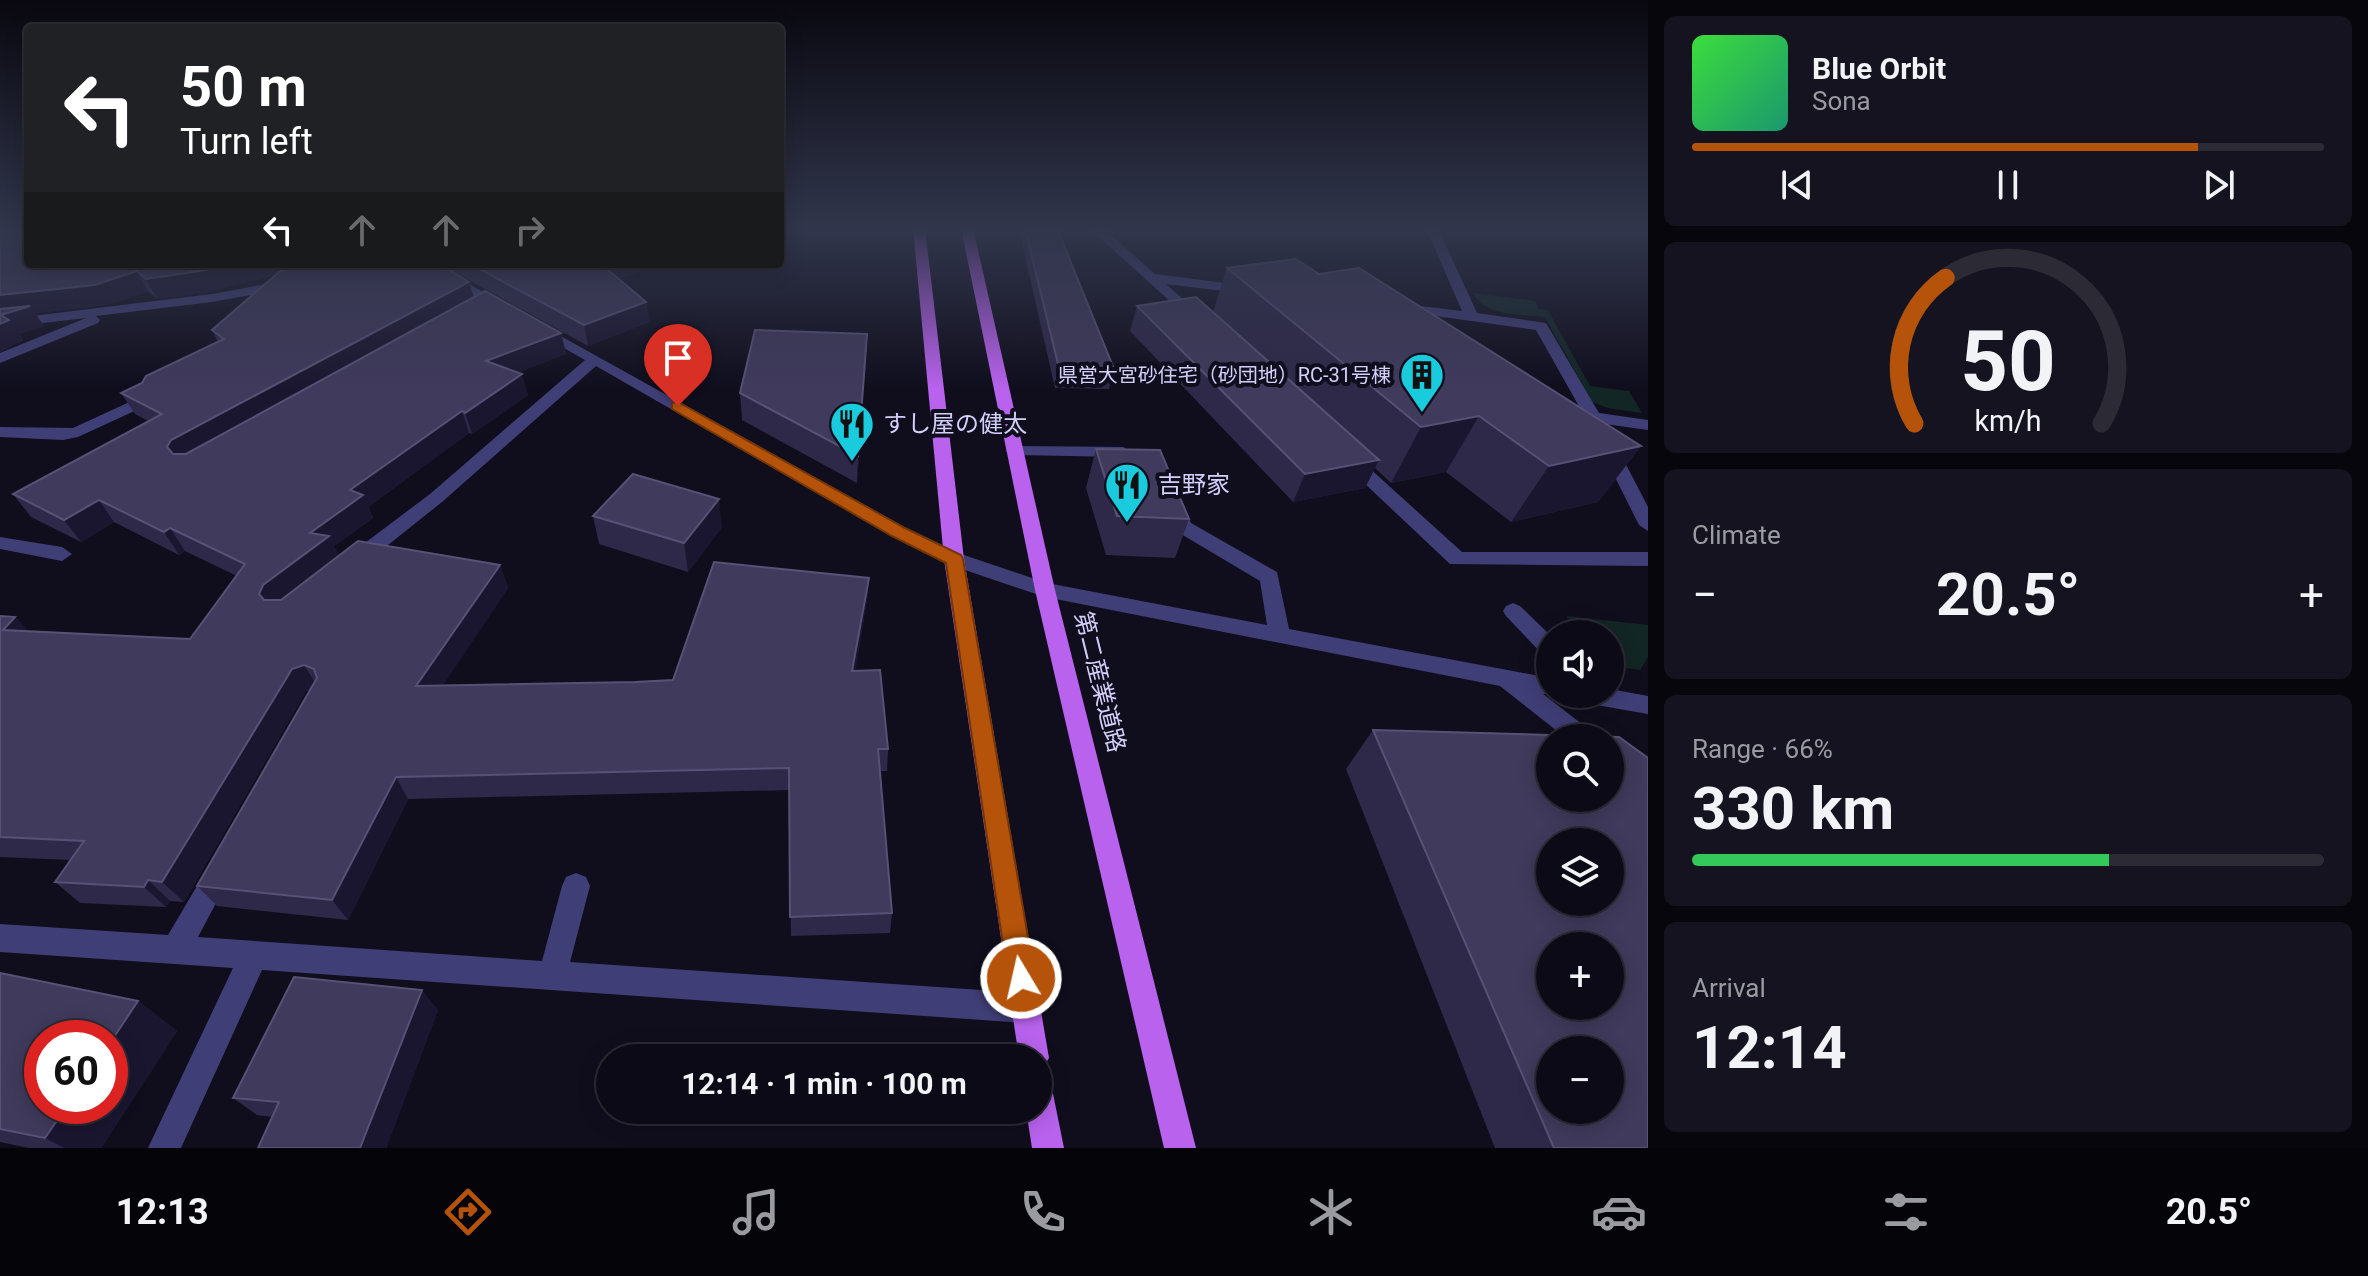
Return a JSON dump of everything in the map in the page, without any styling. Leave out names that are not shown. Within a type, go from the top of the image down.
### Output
[{"type":"main road","points":[[925,282],[954,559],[1032,1044]]},
{"type":"main road","name":"第二産業道路","points":[[979,282],[1045,590],[1180,1148]]},
{"type":"main road","points":[[1044,1124],[1048,1148]]},
{"type":"street","points":[[451,282],[486,305],[595,359],[899,532],[954,559],[1045,590],[1536,684]]},
{"type":"street","points":[[1158,282],[1212,332]]},
{"type":"street","points":[[1183,282],[1260,291]]},
{"type":"street","points":[[1456,282],[1472,317]]},
{"type":"street","points":[[0,324],[116,311],[287,284],[260,305]]},
{"type":"street","points":[[1381,306],[1541,326],[1593,417],[1648,525]]},
{"type":"street","points":[[0,358],[116,311]]},
{"type":"street","points":[[335,576],[436,498],[595,359]]},
{"type":"street","points":[[0,432],[63,435],[78,432],[148,399],[136,393],[161,381]]},
{"type":"street","points":[[1593,417],[1648,425]]},
{"type":"street","points":[[1015,451],[1101,450],[1143,458]]},
{"type":"street","points":[[1341,451],[1457,559],[1648,559]]},
{"type":"street","points":[[1166,482],[1183,527],[1270,577],[1279,635]]},
{"type":"street","points":[[0,543],[62,554]]},
{"type":"street","points":[[1513,611],[1536,634]]},
{"type":"street","points":[[1505,678],[1565,724]]},
{"type":"street","points":[[1624,701],[1648,705]]},
{"type":"street","points":[[175,950],[228,858]]},
{"type":"street","points":[[552,976],[576,886]]},
{"type":"street","points":[[0,938],[1026,1008]]},
{"type":"street","points":[[164,1148],[254,955]]},
{"type":"green space","points":[[1473,293],[1535,301],[1539,309],[1548,310],[1590,386],[1629,391],[1642,413],[1608,408],[1592,402],[1545,317],[1495,310],[1479,301]]},
{"type":"green space","points":[[1566,616],[1602,620],[1570,620]]},
{"type":"green space","points":[[1624,622],[1648,625],[1648,657],[1640,670],[1624,668]]},
{"type":"building","points":[[0,282],[105,282],[95,285],[0,295]]},
{"type":"building","points":[[268,282],[469,282],[171,440],[167,447],[173,454],[186,454],[485,291],[561,333],[486,361],[522,374],[465,413],[462,411],[350,490],[363,495],[310,533],[329,536],[263,585],[259,594],[264,600],[281,600],[358,541],[500,565],[416,686],[673,680],[714,562],[869,578],[852,671],[880,670],[888,749],[878,749],[892,913],[790,917],[789,768],[396,777],[332,900],[197,886],[317,678],[314,669],[304,665],[292,669],[162,882],[148,880],[144,887],[55,882],[84,841],[0,837],[0,616],[15,617],[3,630],[190,639],[245,564],[170,528],[164,532],[99,500],[64,520],[13,494],[162,414],[121,393],[142,383],[146,376],[224,339],[212,330]]},
{"type":"building","points":[[503,282],[622,282],[646,302],[584,325]]},
{"type":"building","points":[[1038,282],[1079,282],[1114,369],[1059,368]]},
{"type":"building","points":[[1244,282],[1381,282],[1641,446],[1549,466],[1479,416],[1421,427]]},
{"type":"building","points":[[1196,297],[1379,460],[1305,474],[1137,306]]},
{"type":"building","points":[[30,306],[1,315],[9,320],[0,324],[0,309]]},
{"type":"building","points":[[755,330],[867,334],[858,456],[740,393]]},
{"type":"building","points":[[1096,449],[1160,450],[1189,519],[1117,516]]},
{"type":"building","points":[[633,474],[719,499],[684,543],[593,516]]},
{"type":"building","points":[[1373,730],[1536,735],[1536,812],[1624,812],[1624,741],[1648,758],[1648,1148],[1554,1148],[1544,1124],[1624,1124],[1624,1036],[1536,1036],[1536,1106]]},
{"type":"building","points":[[0,973],[138,1001],[125,1020],[24,1020],[24,1124],[55,1124],[45,1138],[0,1129]]},
{"type":"building","points":[[294,977],[422,990],[360,1148],[258,1148],[279,1102],[233,1098]]},
{"type":"place","name":"県営大宮砂住宅（砂団地）RC-31号棟","points":[[1422,414]]},
{"type":"place","name":"すし屋の健太","points":[[852,463]]},
{"type":"place","name":"吉野家","points":[[1127,524]]},
{"type":"route","points":[[678,406],[899,532],[954,559],[1021,978]]}]
